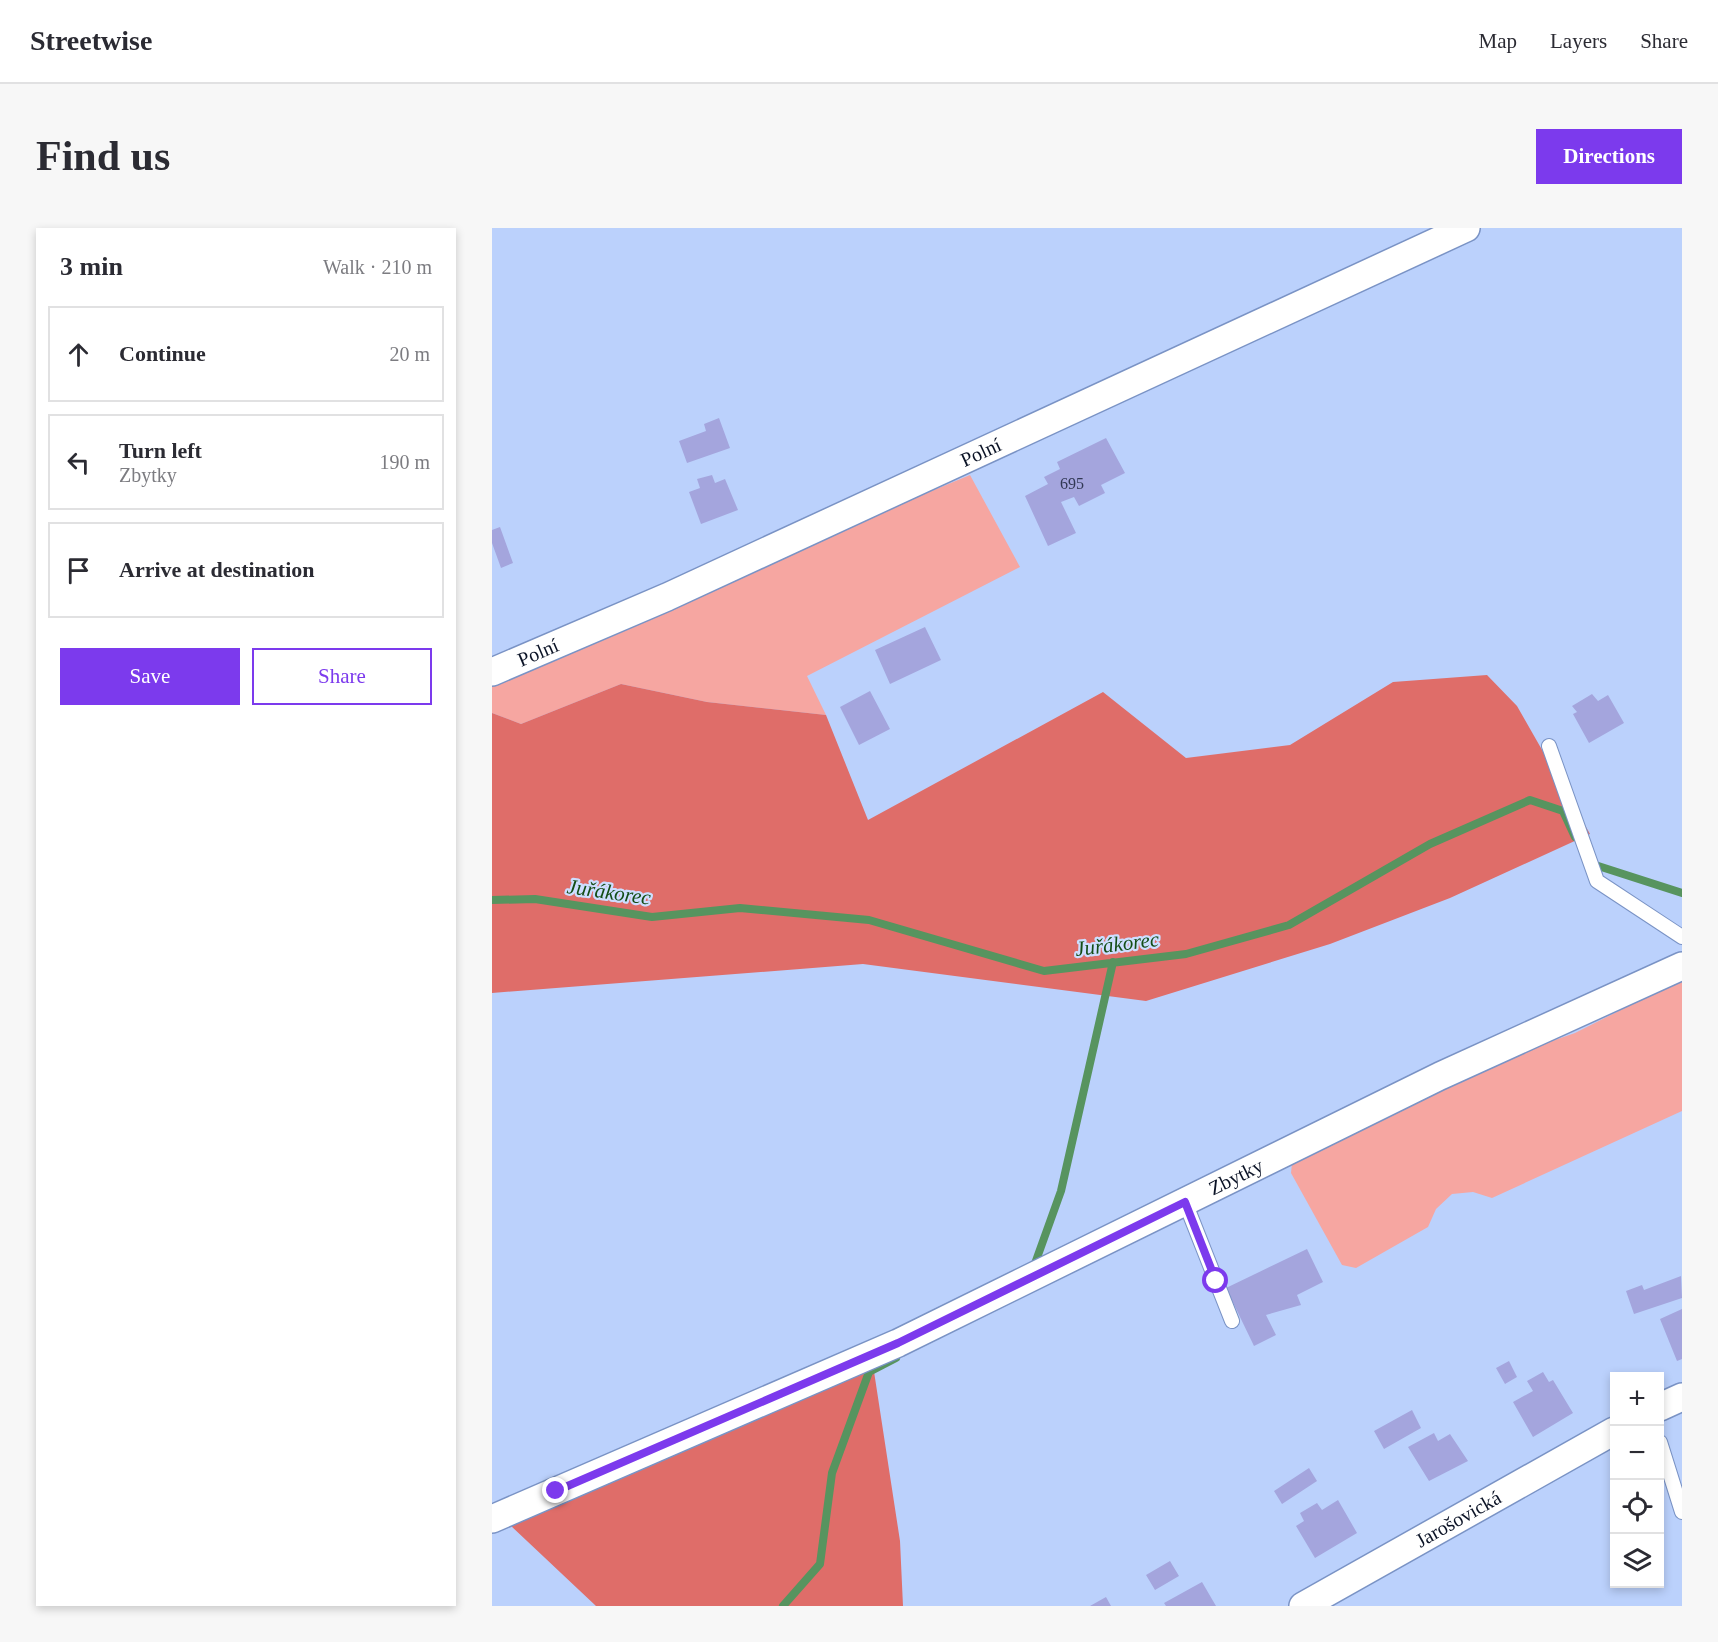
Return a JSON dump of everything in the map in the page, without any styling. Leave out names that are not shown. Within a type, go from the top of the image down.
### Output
[{"type":"street","name":"Polní","points":[[492,672],[667,597],[1466,228]]},
{"type":"street","name":"Zbytky","points":[[492,1519],[898,1343],[1440,1076],[1682,966]]},
{"type":"street","points":[[1664,1405],[1682,1397]]},
{"type":"street","name":"Jarošovická","points":[[1303,1606],[1610,1433]]},
{"type":"lane","points":[[1549,746],[1597,881],[1682,937]]},
{"type":"lane","points":[[1185,1202],[1232,1321]]},
{"type":"lane","points":[[1664,1457],[1682,1512]]},
{"type":"shaded area","points":[[970,475],[1020,567],[807,676],[826,715],[707,702],[621,684],[521,724],[492,713],[492,681],[626,618]]},
{"type":"shaded area","points":[[1487,675],[1517,706],[1590,834],[1450,898],[1330,944],[1146,1001],[863,964],[492,993],[492,713],[521,724],[621,684],[707,702],[826,715],[868,820],[1103,692],[1186,758],[1290,745],[1393,682]]},
{"type":"shaded area","points":[[1682,979],[1682,1111],[1492,1198],[1473,1192],[1452,1194],[1436,1209],[1428,1227],[1356,1268],[1342,1265],[1291,1173],[1292,1163],[1506,1057],[1575,1033]]},
{"type":"shaded area","points":[[873,1365],[900,1541],[903,1606],[596,1606],[510,1525]]},
{"type":"building","points":[[719,418],[730,448],[687,463],[679,441],[706,431],[704,424]]},
{"type":"building","points":[[1106,438],[1125,473],[1101,485],[1105,493],[1079,506],[1074,497],[1061,502],[1076,533],[1048,546],[1025,496],[1048,484],[1044,477],[1060,469],[1057,462]]},
{"type":"building","points":[[712,475],[715,483],[725,479],[738,510],[701,524],[689,492],[700,488],[697,479]]},
{"type":"building","points":[[500,527],[513,563],[501,568],[492,543],[492,530]]},
{"type":"building","points":[[925,627],[941,660],[890,684],[875,650]]},
{"type":"building","points":[[870,691],[890,729],[859,745],[840,707]]},
{"type":"building","points":[[1592,694],[1598,701],[1608,695],[1624,723],[1589,743],[1573,714],[1577,712],[1572,706]]},
{"type":"building","points":[[1307,1249],[1323,1282],[1297,1295],[1301,1305],[1266,1315],[1276,1335],[1254,1346],[1226,1288]]},
{"type":"building","points":[[1681,1276],[1682,1298],[1634,1314],[1626,1291],[1642,1285],[1644,1290]]},
{"type":"building","points":[[1682,1309],[1682,1359],[1677,1361],[1660,1319]]},
{"type":"building","points":[[1509,1361],[1517,1377],[1505,1384],[1496,1368]]},
{"type":"building","points":[[1543,1372],[1549,1382],[1553,1380],[1573,1413],[1533,1437],[1513,1402],[1533,1391],[1527,1381]]},
{"type":"building","points":[[1412,1410],[1421,1428],[1384,1449],[1374,1431]]},
{"type":"building","points":[[1434,1433],[1438,1441],[1450,1434],[1468,1461],[1429,1481],[1408,1447]]},
{"type":"building","points":[[1309,1468],[1317,1481],[1282,1504],[1274,1491]]},
{"type":"building","points":[[1338,1500],[1357,1533],[1315,1558],[1296,1526],[1304,1521],[1300,1513],[1317,1503],[1322,1510]]},
{"type":"building","points":[[1170,1561],[1179,1576],[1155,1590],[1146,1575]]},
{"type":"building","points":[[1202,1582],[1216,1606],[1166,1606],[1164,1603]]},
{"type":"building","points":[[1106,1597],[1111,1606],[1090,1606]]},
{"type":"waterway","name":"Juřákorec","points":[[492,900],[535,899],[652,917],[740,908],[869,920],[1044,971],[1186,954],[1289,925],[1430,844],[1530,800],[1563,811],[1575,837]]},
{"type":"waterway","name":"Juřákorec","points":[[1592,864],[1682,893]]},
{"type":"waterway","points":[[1033,1269],[1061,1191],[1113,962]]},
{"type":"waterway","points":[[783,1606],[820,1564],[832,1473],[869,1372],[896,1358]]},
{"type":"route","points":[[556,1491],[898,1343],[1185,1202],[1216,1281]]}]
